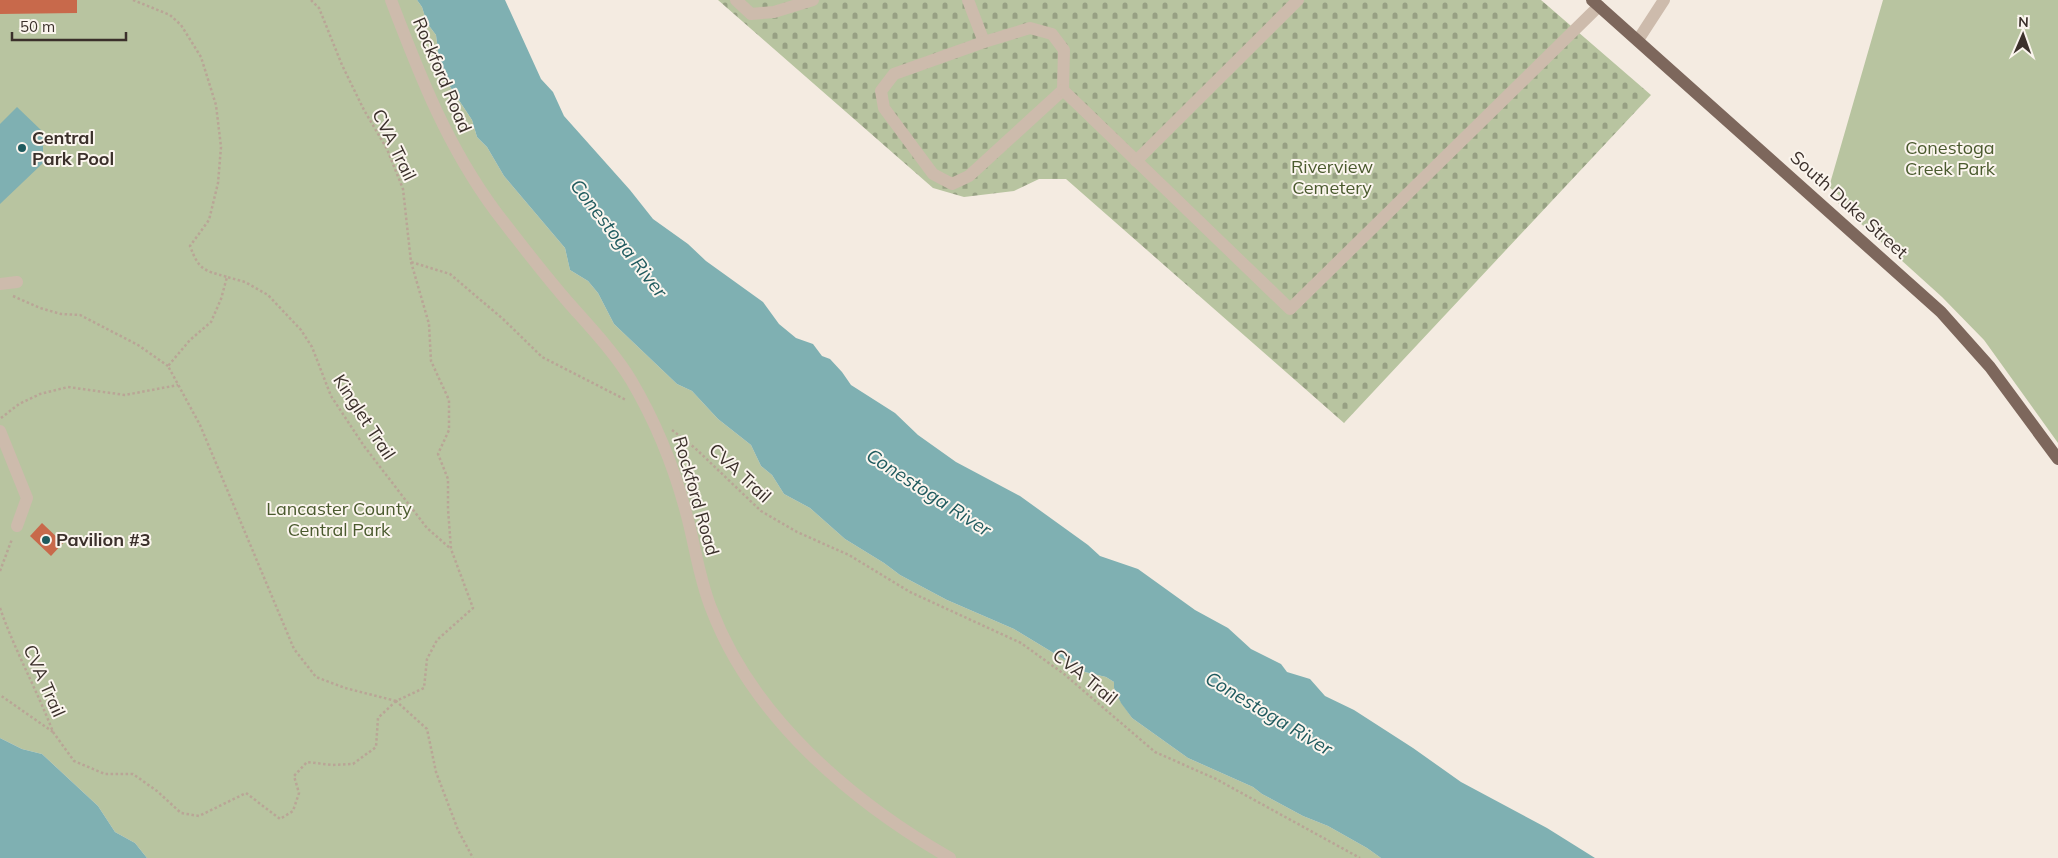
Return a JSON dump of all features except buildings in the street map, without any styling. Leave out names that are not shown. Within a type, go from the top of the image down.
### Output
[{"type":"main road","name":"South Duke Street","points":[[1596,3],[1941,312],[1990,367],[2058,459]]},
{"type":"street","name":"Rockford Road","points":[[392,0],[431,103],[454,147],[495,210],[550,282],[623,368],[650,412],[672,464],[710,608],[742,670],[785,727],[810,753],[858,796],[893,822],[950,858]]},
{"type":"street","points":[[736,0],[752,14],[774,12],[813,0]]},
{"type":"street","points":[[968,0],[984,42]]},
{"type":"street","points":[[1136,161],[1298,0]]},
{"type":"street","points":[[1638,40],[1664,0]]},
{"type":"street","points":[[1063,90],[1290,309],[1596,3]]},
{"type":"street","points":[[1030,28],[1052,34],[1064,50],[1063,90],[970,176],[952,184],[933,174],[884,108],[881,91],[894,74],[1030,28]]},
{"type":"street","points":[[0,284],[17,282]]},
{"type":"street","points":[[0,431],[27,498],[17,526]]},
{"type":"path","name":"Kinglet Trail","points":[[133,0],[170,15],[189,36],[201,57],[216,105],[221,147],[218,183],[210,220],[190,246],[197,264],[208,272],[245,282],[268,295],[301,330],[312,347],[331,396],[364,446],[427,528],[451,549]]},
{"type":"path","name":"CVA Trail","points":[[311,0],[319,8],[342,65],[364,110],[387,149],[403,189],[412,262],[450,274],[503,319],[542,357],[650,412],[695,448],[761,512],[797,532],[849,555],[910,592],[1021,643],[1064,674],[1155,752],[1216,779],[1360,858]]},
{"type":"path","points":[[53,732],[74,761],[105,774],[133,774],[157,791],[181,813],[199,816],[246,793],[280,819],[293,811],[299,793],[294,776],[307,762],[332,765],[353,764],[376,747],[378,718],[396,701],[424,688],[427,659],[437,640],[473,608],[451,549],[448,479],[438,454],[449,430],[449,400],[431,362],[429,324],[412,262]]},
{"type":"path","points":[[168,366],[190,340],[211,322],[221,299],[227,278]]},
{"type":"path","points":[[12,295],[17,300],[61,314],[80,315],[138,345],[168,366],[200,425],[294,649],[316,677],[345,688],[396,701],[427,729],[436,772],[458,830],[474,858]]},
{"type":"path","points":[[0,418],[19,404],[40,394],[68,387],[125,395],[178,385]]},
{"type":"path","points":[[0,571],[17,526]]},
{"type":"path","name":"CVA Trail","points":[[0,608],[14,646],[39,696],[53,732]]},
{"type":"path","name":"CVA Trail","points":[[0,695],[53,732]]},
{"type":"green space","name":"Lancaster County Central Park","points":[[0,0],[417,0],[422,7],[427,23],[436,35],[443,76],[472,120],[477,137],[487,147],[504,176],[565,248],[570,270],[588,281],[598,293],[614,324],[677,384],[692,391],[718,419],[751,445],[761,466],[772,475],[784,494],[810,508],[845,539],[900,575],[947,600],[1014,629],[1085,672],[1106,677],[1114,682],[1114,688],[1121,702],[1132,718],[1188,758],[1253,787],[1262,794],[1303,816],[1328,826],[1381,858],[147,858],[135,843],[115,832],[98,806],[42,754],[22,749],[0,738]]},
{"type":"green space","name":"Riverview Cemetery","points":[[718,0],[1541,0],[1651,95],[1344,423],[1066,179],[1039,179],[1014,191],[964,197],[933,188]]},
{"type":"green space","name":"Conestoga Creek Park","points":[[1883,0],[2058,0],[2058,443],[1984,340],[1942,297],[1838,203],[1846,201],[1829,187]]},
{"type":"water","name":"Conestoga River","points":[[417,0],[505,0],[541,79],[553,92],[564,116],[630,190],[653,219],[688,244],[706,261],[763,302],[779,324],[796,338],[813,344],[822,356],[830,359],[851,385],[895,413],[918,435],[956,462],[1020,496],[1088,545],[1100,556],[1138,569],[1195,610],[1228,628],[1251,649],[1281,664],[1287,672],[1310,679],[1325,696],[1354,710],[1461,782],[1547,828],[1595,858],[1381,858],[1328,826],[1303,816],[1262,794],[1253,787],[1188,758],[1132,718],[1121,703],[1114,688],[1114,682],[1106,677],[1085,672],[1014,629],[947,600],[900,575],[845,539],[810,508],[784,494],[772,475],[761,466],[751,445],[718,419],[692,391],[677,384],[614,324],[598,293],[588,281],[570,270],[565,248],[504,176],[487,147],[477,137],[472,120],[443,76],[436,35],[427,23],[422,7]]},
{"type":"water","name":"Central Park Pool","points":[[17,107],[43,132],[43,163],[0,204],[0,124]]},
{"type":"water","points":[[0,738],[22,749],[42,754],[98,806],[115,832],[135,843],[147,858],[0,858]]},
{"type":"place","name":"Central Park Pool","points":[[22,148]]},
{"type":"place","name":"Pavilion #3","points":[[46,540]]}]
